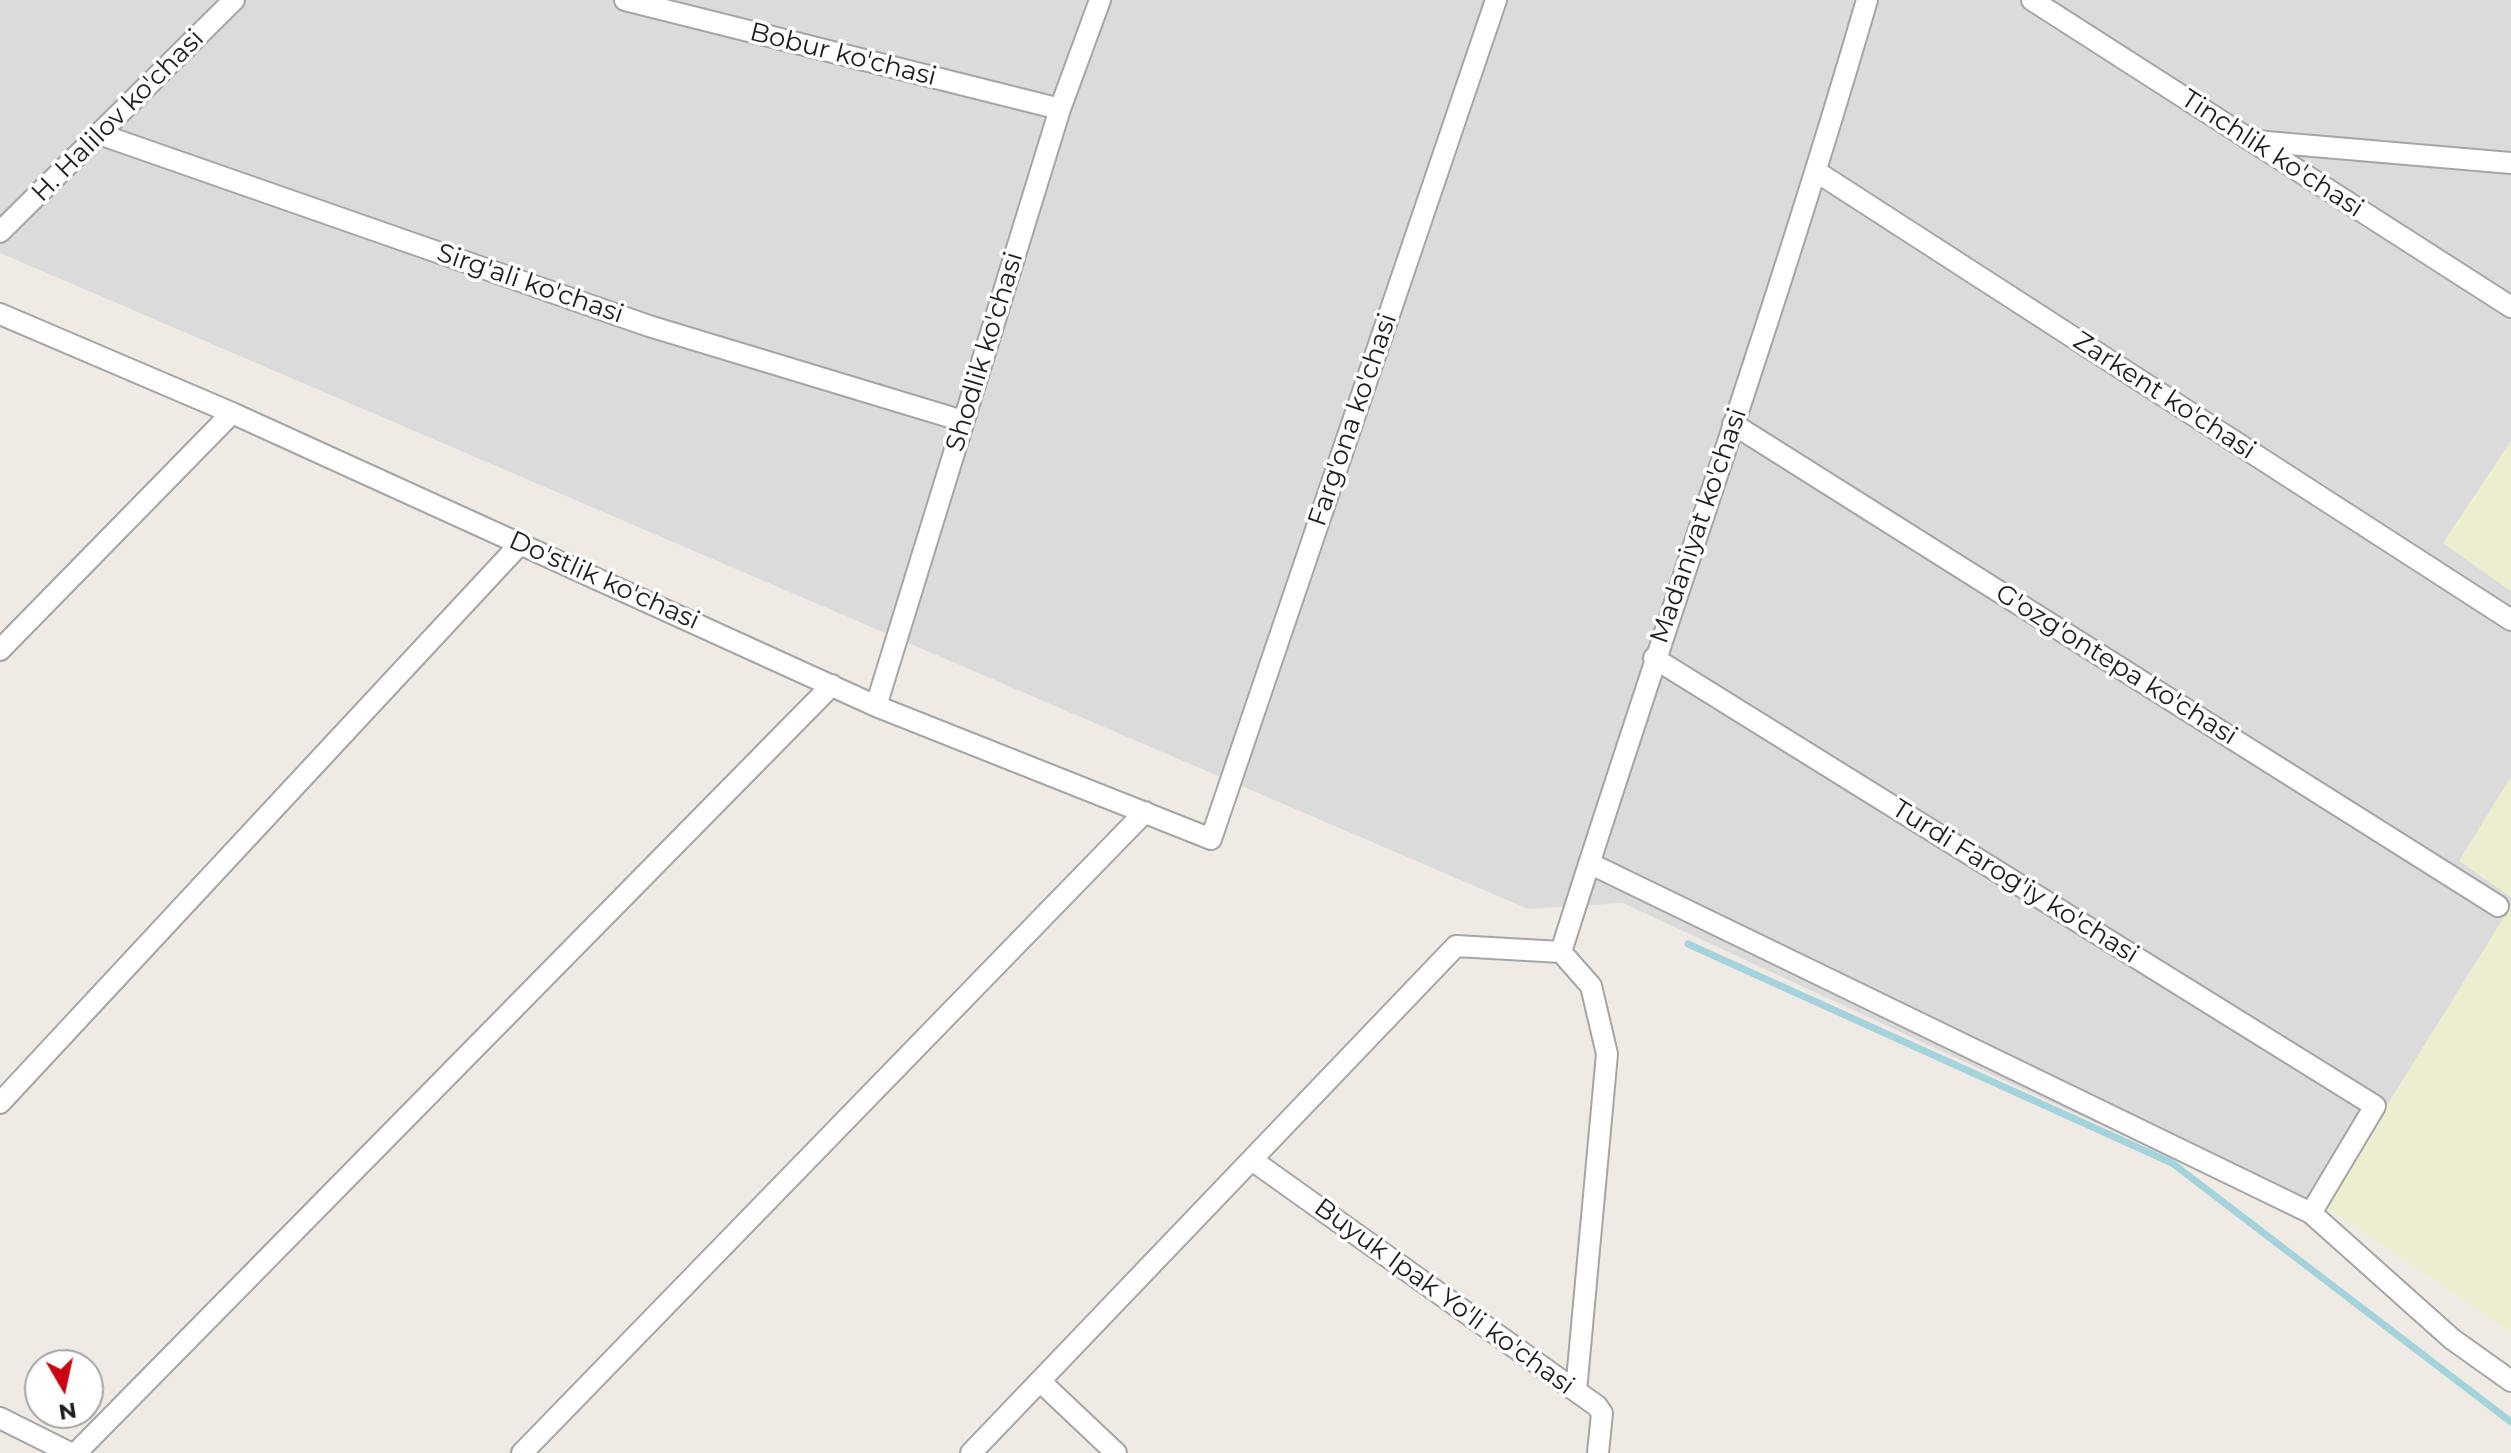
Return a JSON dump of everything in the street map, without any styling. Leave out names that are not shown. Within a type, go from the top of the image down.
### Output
[{"type":"street","name":"H. Halilov ko'chasi","points":[[0,232],[102,135],[234,0]]},
{"type":"street","name":"Bobur ko'chasi","points":[[625,0],[1060,109]]},
{"type":"street","name":"Shodlik ko'chasi","points":[[876,706],[1060,109],[1100,0]]},
{"type":"street","name":"Farg'ona ko'chasi","points":[[1211,839],[1496,0]]},
{"type":"street","name":"Madaniyat ko'chasi","points":[[1561,952],[1654,658],[1817,172],[1867,0]]},
{"type":"street","name":"Tinchlik ko'chasi","points":[[2032,0],[2511,307]]},
{"type":"street","name":"Sirg'ali ko'chasi","points":[[102,135],[649,326],[963,421]]},
{"type":"street","points":[[2251,141],[2511,163]]},
{"type":"street","name":"Zarkent ko'chasi","points":[[1817,172],[2511,620]]},
{"type":"street","name":"Do'stlik ko'chasi","points":[[0,314],[232,413],[876,706],[1211,839]]},
{"type":"street","points":[[0,650],[232,413]]},
{"type":"street","name":"G'ozg'ontepa ko'chasi","points":[[1733,424],[2498,906]]},
{"type":"street","points":[[0,1103],[521,543]]},
{"type":"street","name":"Turdi Farog'iy ko'chasi","points":[[1654,658],[2375,1106],[2311,1213]]},
{"type":"street","points":[[76,1453],[832,685]]},
{"type":"street","points":[[522,1453],[1145,812]]},
{"type":"street","points":[[1589,863],[2311,1213],[2452,1339],[2511,1381]]},
{"type":"street","points":[[971,1453],[1042,1383],[1456,946],[1561,952],[1591,986],[1607,1054],[1576,1391]]},
{"type":"street","name":"Buyuk Ipak Yo'li ko'chasi","points":[[1252,1160],[1576,1391],[1602,1413],[1598,1453]]},
{"type":"street","points":[[1042,1383],[1116,1453]]},
{"type":"street","points":[[0,1418],[70,1453]]},
{"type":"shaded area","points":[[0,0],[2511,0],[2511,441],[2443,543],[2511,591],[2511,777],[2459,861],[2511,897],[2511,906],[2313,1224],[1623,903],[1528,909],[0,253]]},
{"type":"green space","points":[[2511,441],[2511,591],[2443,543]]},
{"type":"green space","points":[[2511,777],[2511,897],[2459,861]]},
{"type":"green space","points":[[2511,906],[2511,1332],[2325,1206]]},
{"type":"waterway","points":[[1688,944],[2172,1163],[2511,1422]]}]
